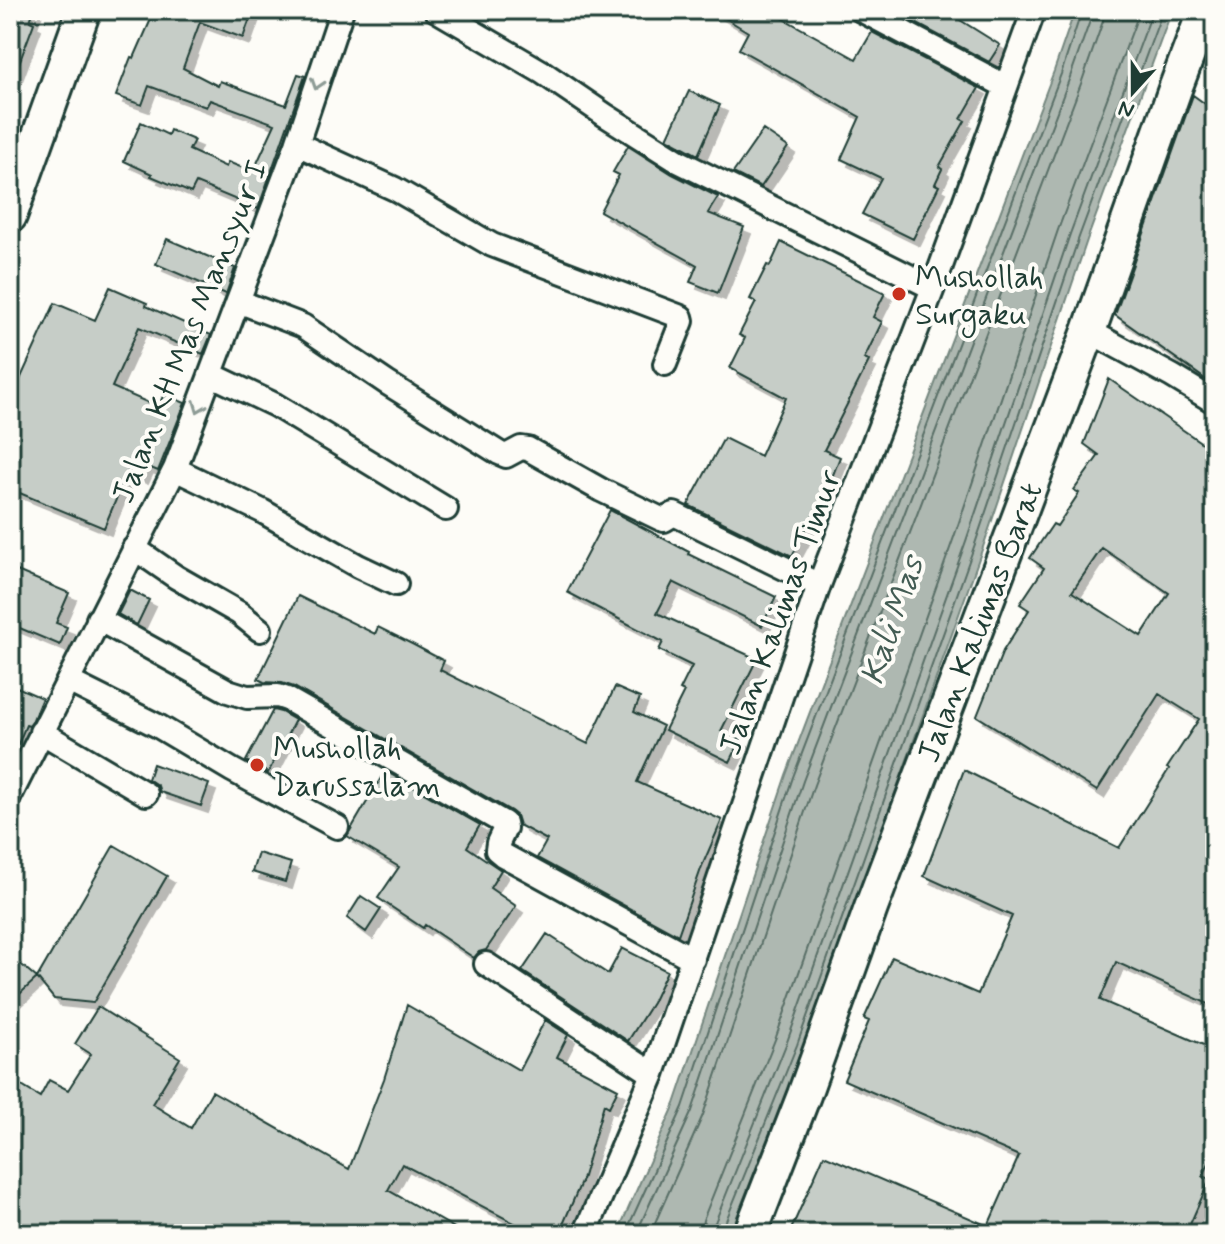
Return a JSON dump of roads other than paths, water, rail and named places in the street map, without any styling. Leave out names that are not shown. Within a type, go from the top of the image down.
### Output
[{"type":"street","points":[[10,216],[84,10]]},
{"type":"street","name":"Jalan KH Mas Mansyur I","points":[[10,796],[175,469],[297,144],[342,10]]},
{"type":"street","points":[[436,10],[542,72],[678,161],[933,288]]},
{"type":"street","points":[[861,10],[1005,86]]},
{"type":"street","name":"Jalan Kalimas Timur","points":[[585,1234],[653,1074],[819,585],[933,288],[1034,10]]},
{"type":"street","name":"Jalan Kalimas Barat","points":[[750,1234],[1089,331],[1205,10]]},
{"type":"street","points":[[297,144],[395,189],[492,245],[681,317],[665,364]]},
{"type":"street","points":[[238,301],[303,326],[499,453],[506,456],[521,448],[528,449],[661,519],[674,514],[819,585]]},
{"type":"street","points":[[1089,331],[1215,402]]},
{"type":"street","points":[[212,375],[275,405],[446,509]]},
{"type":"street","points":[[175,469],[262,511],[396,584]]},
{"type":"street","points":[[134,548],[176,577],[239,613],[260,630]]},
{"type":"street","points":[[98,619],[228,691],[247,697],[278,696],[287,699],[504,823],[497,850],[503,855],[693,959]]},
{"type":"street","points":[[68,681],[158,726],[337,827]]},
{"type":"street","points":[[41,732],[146,794]]},
{"type":"street","points":[[486,964],[653,1074]]},
{"type":"water","name":"Kali Mas","points":[[1075,10],[1172,10],[1087,240],[983,547],[804,1048],[730,1234],[617,1234],[675,1104],[786,775]]},
{"type":"place","name":"Mushollah Surgaku","points":[[899,294]]},
{"type":"place","name":"Mushollah Darussalam","points":[[257,765]]}]
